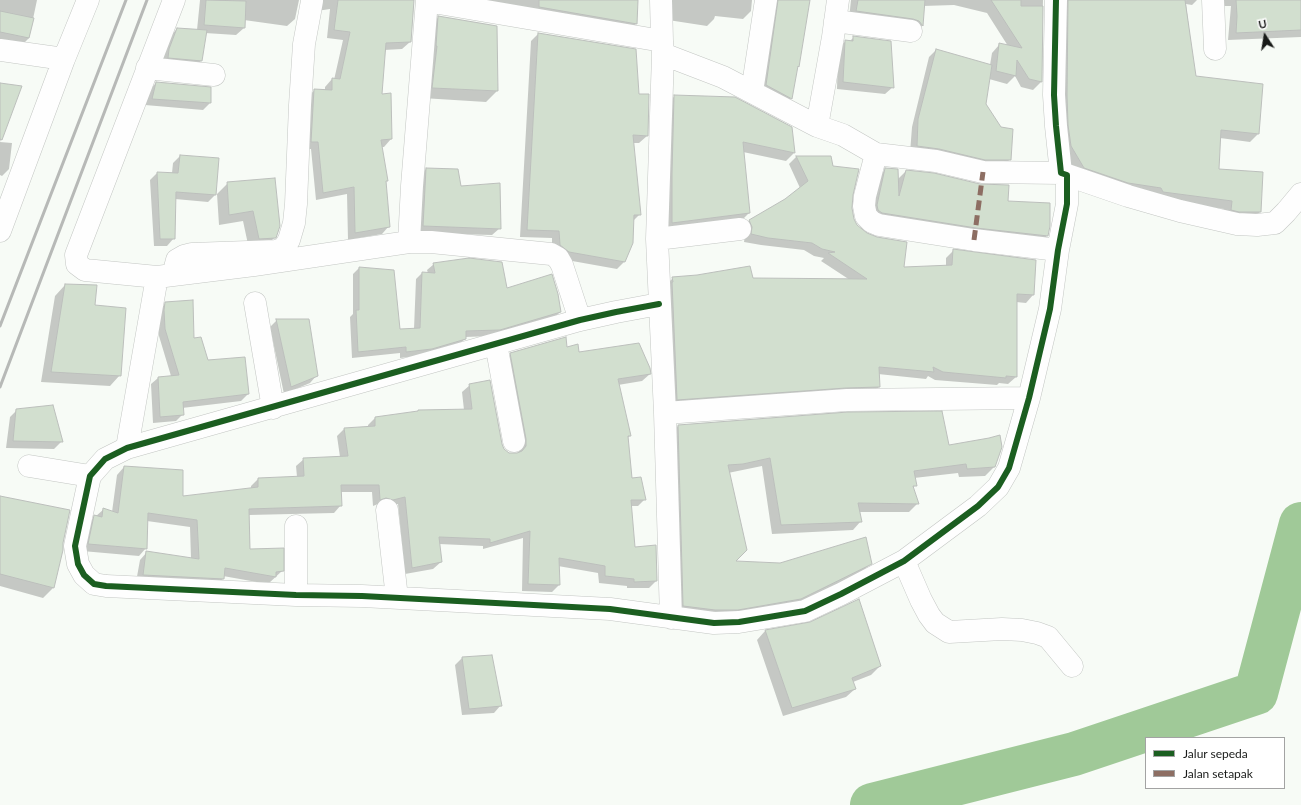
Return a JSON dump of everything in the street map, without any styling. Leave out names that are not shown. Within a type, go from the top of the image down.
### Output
[{"type":"street","points":[[0,231],[64,59],[88,0]]},
{"type":"street","points":[[174,0],[76,254],[77,264],[85,270],[165,276],[254,265],[409,242],[431,242],[551,254],[558,258],[562,265],[580,320]]},
{"type":"street","points":[[409,242],[427,0],[662,48],[723,77],[817,126],[843,135],[876,154],[936,161],[983,172],[1064,174],[1135,198],[1180,211],[1237,224],[1275,223],[1301,194]]},
{"type":"street","points":[[661,0],[662,48],[657,239],[665,413],[671,618]]},
{"type":"street","points":[[752,92],[766,0]]},
{"type":"street","points":[[659,304],[580,320],[273,408],[127,448],[105,459],[90,476],[75,546],[78,564],[84,575],[94,584],[124,588],[397,598],[610,609],[714,623],[739,622],[805,610],[841,594],[904,560],[978,506],[998,487],[1009,468],[1029,398],[1050,309],[1058,250],[1067,204],[1064,174],[1056,126],[1054,95],[1056,0]]},
{"type":"street","points":[[1213,0],[1216,49]]},
{"type":"street","points":[[127,448],[165,276],[177,260],[192,254],[276,250],[284,248],[289,240],[294,223],[296,204],[304,44],[312,1]]},
{"type":"street","points":[[817,126],[837,10],[911,31]]},
{"type":"street","points":[[0,50],[64,59]]},
{"type":"street","points":[[147,68],[214,75]]},
{"type":"street","points":[[876,154],[865,196],[864,206],[866,216],[872,222],[880,225],[966,239],[1058,250]]},
{"type":"street","points":[[657,239],[740,229]]},
{"type":"street","points":[[255,303],[273,408]]},
{"type":"street","points":[[496,344],[514,441]]},
{"type":"street","points":[[665,413],[847,400],[1029,398]]},
{"type":"street","points":[[29,466],[90,476]]},
{"type":"street","points":[[387,510],[397,598]]},
{"type":"street","points":[[296,526],[296,595]]},
{"type":"street","points":[[904,560],[920,600],[929,615],[935,623],[949,632],[1002,628],[1037,633],[1048,637],[1072,666]]},
{"type":"building","points":[[206,0],[246,1],[245,28],[204,25]]},
{"type":"building","points":[[338,0],[414,0],[411,42],[386,43],[382,94],[391,93],[392,139],[381,140],[388,181],[386,181],[390,227],[355,233],[354,187],[323,193],[318,142],[311,142],[314,89],[332,90],[332,78],[340,79],[350,32],[334,30]]},
{"type":"building","points":[[539,0],[638,0],[637,24],[539,7]]},
{"type":"building","points":[[778,0],[810,0],[792,99],[766,85]]},
{"type":"building","points":[[858,0],[925,0],[923,26],[919,21],[913,19],[856,11]]},
{"type":"building","points":[[991,0],[1021,0],[1021,6],[1043,6],[1042,82],[1029,79],[1017,60],[1016,76],[996,71],[999,43],[1022,48]]},
{"type":"building","points":[[1068,0],[1185,0],[1196,76],[1263,84],[1259,134],[1221,130],[1219,169],[1263,172],[1261,212],[1239,212],[1231,210],[1232,201],[1163,192],[1161,188],[1128,183],[1084,168],[1071,146],[1068,125]]},
{"type":"building","points":[[1236,0],[1301,0],[1301,30],[1236,33]]},
{"type":"building","points":[[0,11],[34,18],[29,38],[0,32]]},
{"type":"building","points":[[438,16],[497,26],[498,91],[432,88],[437,46]]},
{"type":"building","points":[[177,28],[207,30],[202,61],[168,58],[169,49]]},
{"type":"building","points":[[538,33],[636,49],[639,94],[649,94],[648,136],[633,135],[641,215],[634,215],[633,243],[625,262],[569,252],[560,245],[559,231],[527,230]]},
{"type":"building","points":[[853,36],[891,41],[894,88],[843,82],[845,40],[853,41]]},
{"type":"building","points":[[936,49],[992,65],[986,104],[1001,127],[1013,129],[1011,160],[985,160],[939,149],[917,146],[918,119]]},
{"type":"building","points":[[156,82],[211,87],[211,103],[152,99]]},
{"type":"building","points":[[0,83],[22,86],[2,140],[0,139]]},
{"type":"building","points":[[674,95],[735,97],[792,127],[795,153],[743,142],[750,213],[672,223]]},
{"type":"building","points":[[180,155],[219,158],[216,195],[176,192],[175,239],[160,239],[157,172],[178,173]]},
{"type":"building","points":[[796,156],[831,156],[833,166],[859,169],[853,195],[852,208],[854,219],[857,225],[867,233],[877,237],[907,242],[904,267],[952,265],[953,249],[1036,260],[1034,295],[1017,294],[1017,377],[1006,376],[1006,378],[943,372],[933,367],[934,372],[879,367],[880,387],[677,400],[672,277],[697,275],[750,266],[753,278],[867,279],[828,253],[835,252],[822,249],[812,243],[768,238],[751,234],[752,227],[749,220],[785,199],[808,181]]},
{"type":"building","points":[[426,168],[458,169],[461,186],[500,183],[501,229],[423,226]]},
{"type":"building","points":[[885,168],[898,169],[899,196],[906,170],[934,173],[980,184],[1009,185],[1008,201],[1050,203],[1050,226],[1048,236],[976,228],[882,213],[878,210],[877,205]]},
{"type":"building","points":[[275,178],[280,226],[276,238],[259,239],[253,211],[229,215],[227,182]]},
{"type":"building","points":[[469,258],[502,262],[507,288],[552,274],[558,294],[561,312],[500,330],[466,331],[466,339],[432,349],[406,352],[406,347],[358,352],[356,310],[359,310],[359,267],[394,270],[400,329],[420,328],[422,272],[435,273],[433,263]]},
{"type":"building","points":[[65,284],[97,285],[95,305],[126,308],[121,376],[51,372]]},
{"type":"building","points":[[193,300],[194,338],[201,337],[208,360],[245,357],[249,394],[183,402],[184,415],[160,417],[158,377],[179,375],[165,329],[165,302]]},
{"type":"building","points":[[276,319],[309,319],[318,376],[291,387]]},
{"type":"building","points":[[566,337],[567,347],[578,344],[579,352],[639,343],[650,368],[651,374],[618,379],[631,436],[628,436],[632,478],[641,477],[646,500],[631,500],[635,547],[656,545],[657,581],[634,582],[634,579],[605,576],[605,566],[559,558],[560,585],[528,584],[530,531],[490,543],[490,539],[439,537],[442,562],[412,568],[405,497],[393,500],[386,498],[380,500],[379,485],[341,485],[342,506],[249,509],[250,549],[284,548],[284,571],[276,572],[276,577],[225,568],[224,579],[143,575],[146,551],[199,559],[197,520],[148,513],[147,549],[88,544],[94,515],[102,517],[103,508],[118,513],[124,466],[183,470],[183,496],[258,487],[258,478],[304,476],[303,458],[348,456],[344,428],[375,426],[375,417],[418,410],[472,409],[469,384],[490,380],[504,449],[509,453],[517,453],[522,451],[526,446],[526,439],[510,353]]},
{"type":"building","points":[[53,405],[63,442],[13,441],[16,409]]},
{"type":"building","points":[[942,411],[949,445],[1000,435],[1002,447],[995,467],[967,469],[966,464],[914,471],[917,486],[913,486],[919,504],[858,503],[862,522],[781,525],[770,458],[743,464],[728,465],[747,550],[736,561],[780,563],[866,537],[872,564],[801,599],[738,610],[715,610],[683,606],[678,425],[848,412]]},
{"type":"building","points":[[0,496],[70,510],[54,588],[0,574]]},
{"type":"building","points":[[859,599],[881,666],[852,678],[856,689],[792,708],[765,630],[810,622]]},
{"type":"building","points":[[492,655],[502,706],[469,709],[462,657]]},
{"type":"waterway","points":[[872,805],[1074,754],[1256,693],[1301,524]]},
{"type":"railway","points":[[0,326],[126,0]]},
{"type":"railway","points":[[0,387],[147,0]]},
{"type":"marked path","points":[[974,240],[983,172]]},
{"type":"cycle path","points":[[659,304],[580,320],[127,448],[105,459],[90,476],[75,546],[78,564],[84,575],[94,584],[106,586],[296,595],[362,596],[610,609],[714,623],[739,622],[805,611],[904,561],[978,506],[998,487],[1009,468],[1029,398],[1050,309],[1058,250],[1067,204],[1067,175],[1061,173],[1054,95],[1056,0]]}]
